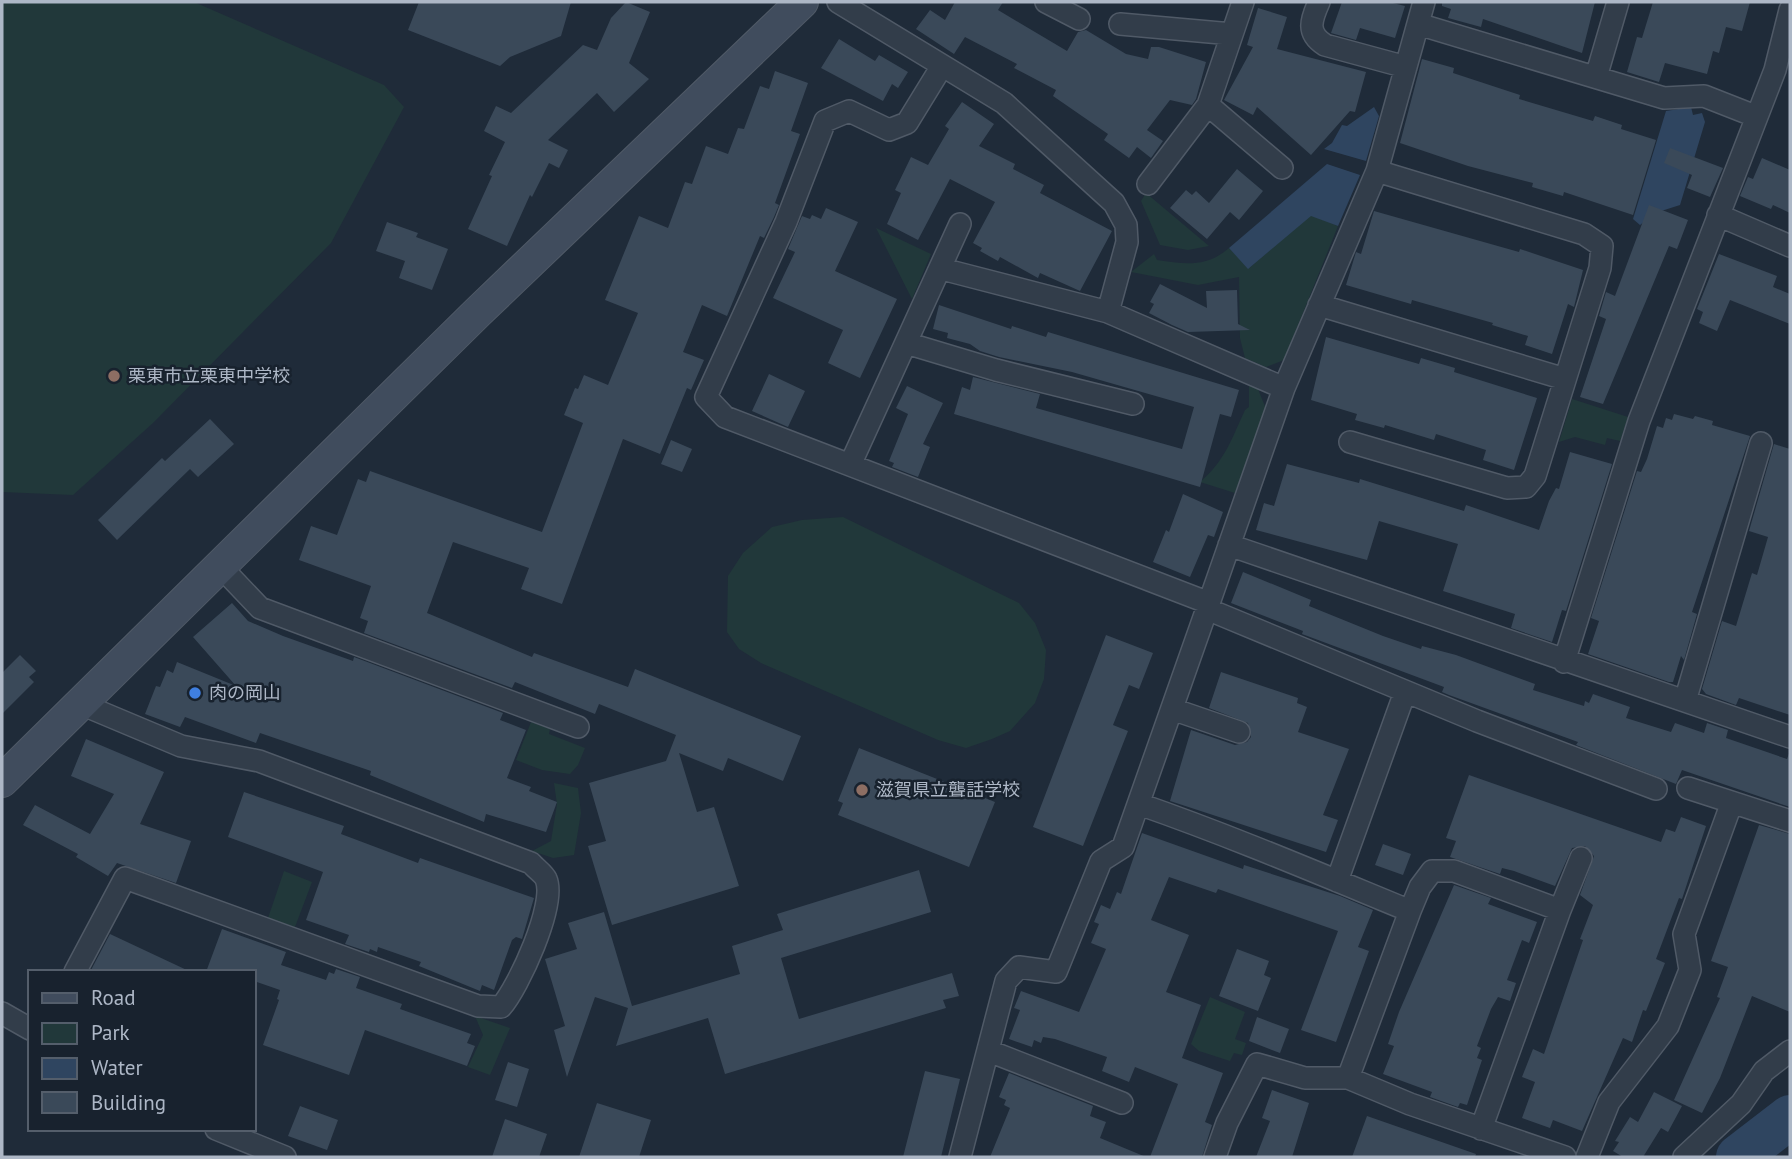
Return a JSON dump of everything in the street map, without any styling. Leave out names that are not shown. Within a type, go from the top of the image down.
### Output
[{"type":"street","points":[[2,782],[478,312],[802,2]]},
{"type":"street","points":[[838,2],[1004,103],[1114,203],[1128,234],[1108,312]]},
{"type":"street","points":[[1046,2],[1079,19]]},
{"type":"street","points":[[1148,184],[1208,105],[1243,2]]},
{"type":"street","points":[[1319,2],[1311,19],[1311,30],[1315,39],[1325,45],[1406,67]]},
{"type":"street","points":[[960,1157],[1006,981],[1018,967],[1056,972],[1101,861],[1123,847],[1284,388],[1377,171],[1424,2]]},
{"type":"street","points":[[1597,77],[1618,2]]},
{"type":"street","points":[[1563,662],[1639,421],[1755,116],[1783,72],[1790,10]]},
{"type":"street","points":[[1120,24],[1232,34]]},
{"type":"street","points":[[1418,24],[1664,98],[1704,96],[1755,116]]},
{"type":"street","points":[[942,66],[906,123],[890,130],[849,111],[825,121],[786,222],[706,397],[726,417],[1208,606],[1405,692],[1656,789]]},
{"type":"street","points":[[1208,105],[1282,168]]},
{"type":"street","points":[[1350,442],[1507,488],[1526,488],[1535,476],[1600,268],[1602,246],[1584,234],[1377,171]]},
{"type":"street","points":[[1718,215],[1790,246]]},
{"type":"street","points":[[850,465],[942,269],[960,224]]},
{"type":"street","points":[[942,269],[1108,312],[1284,388]]},
{"type":"street","points":[[1319,305],[1565,379]]},
{"type":"street","points":[[906,343],[996,370],[1133,404]]},
{"type":"street","points":[[1685,701],[1761,443]]},
{"type":"street","points":[[1229,545],[1563,662],[1790,737]]},
{"type":"street","points":[[220,566],[260,608],[579,727]]},
{"type":"street","points":[[1337,881],[1405,692]]},
{"type":"street","points":[[76,970],[125,878],[478,1006],[501,1007],[514,992],[549,901],[546,878],[531,863],[259,761],[181,746],[81,704]]},
{"type":"street","points":[[1172,709],[1239,732]]},
{"type":"street","points":[[1688,788],[1790,821]]},
{"type":"street","points":[[1139,804],[1254,845],[1410,911]]},
{"type":"street","points":[[1587,1157],[1609,1102],[1668,1026],[1690,970],[1684,934],[1728,813]]},
{"type":"street","points":[[1480,1129],[1581,858]]},
{"type":"street","points":[[1348,1078],[1410,911],[1420,887],[1432,871],[1454,871],[1560,910]]},
{"type":"street","points":[[2,1013],[28,1028]]},
{"type":"street","points":[[989,1051],[1122,1103]]},
{"type":"street","points":[[1684,1157],[1714,1125],[1741,1104],[1764,1071],[1790,1051]]},
{"type":"street","points":[[1215,1157],[1227,1123],[1257,1064],[1305,1078],[1348,1078],[1480,1129],[1565,1157]]},
{"type":"street","points":[[221,1131],[285,1157]]},
{"type":"green space","name":"栗東市立栗東中学校","points":[[2,2],[194,2],[384,85],[404,107],[331,243],[153,423],[73,495],[2,492]]},
{"type":"green space","points":[[1146,193],[1209,246],[1188,250],[1160,245],[1141,201]]},
{"type":"green space","points":[[1311,215],[1338,226],[1284,360],[1266,367],[1245,358],[1240,338],[1239,277],[1198,285],[1131,272],[1154,254],[1157,260],[1195,263],[1212,259],[1229,248],[1249,268]]},
{"type":"green space","points":[[876,228],[931,254],[912,299]]},
{"type":"green space","points":[[1249,385],[1258,389],[1266,409],[1235,493],[1200,482],[1222,457],[1249,407]]},
{"type":"green space","points":[[1572,399],[1628,417],[1620,441],[1607,438],[1605,445],[1575,437],[1559,442]]},
{"type":"green space","points":[[843,517],[1019,603],[1035,623],[1046,650],[1044,679],[1035,703],[1010,731],[966,748],[938,740],[761,663],[739,649],[727,632],[728,576],[743,553],[772,527],[802,520]]},
{"type":"green space","points":[[531,722],[550,729],[549,734],[585,748],[578,765],[570,774],[542,770],[516,760]]},
{"type":"green space","points":[[554,783],[578,788],[581,813],[574,855],[553,858],[532,851],[551,841],[557,804]]},
{"type":"green space","points":[[284,871],[312,882],[295,927],[268,918]]},
{"type":"green space","points":[[1210,997],[1245,1012],[1235,1039],[1246,1043],[1242,1055],[1234,1053],[1230,1061],[1199,1051],[1191,1044]]},
{"type":"green space","points":[[475,1016],[510,1028],[490,1075],[468,1067],[483,1035]]},
{"type":"water","points":[[1374,107],[1379,116],[1366,161],[1324,149],[1332,143],[1342,125],[1347,126]]},
{"type":"water","points":[[1691,107],[1693,115],[1702,113],[1705,122],[1680,205],[1655,213],[1640,225],[1633,219],[1666,111]]},
{"type":"water","points":[[1327,164],[1360,175],[1338,226],[1311,216],[1248,269],[1229,248]]},
{"type":"building","points":[[419,2],[571,2],[561,36],[510,57],[500,66],[408,30]]},
{"type":"building","points":[[626,2],[650,12],[629,63],[649,79],[614,112],[597,93],[548,140],[568,150],[559,168],[549,163],[532,197],[530,195],[507,246],[468,229],[505,142],[484,131],[496,106],[511,113],[583,45],[597,50],[611,18]]},
{"type":"building","points":[[955,2],[1003,2],[998,10],[1067,51],[1078,32],[1086,30],[1126,54],[1148,59],[1151,47],[1159,47],[1206,62],[1196,99],[1192,105],[1170,100],[1147,130],[1163,141],[1151,158],[1137,147],[1129,158],[1104,140],[1108,134],[1053,96],[1056,90],[1014,68],[1017,64],[965,37],[954,54],[916,29],[930,10],[945,20]]},
{"type":"building","points":[[1342,2],[1389,2],[1405,6],[1395,38],[1360,28],[1356,40],[1331,33]]},
{"type":"building","points":[[1442,2],[1595,2],[1582,53],[1483,19],[1481,27],[1448,18],[1451,9],[1442,6]]},
{"type":"building","points":[[1653,2],[1750,2],[1742,31],[1726,27],[1719,53],[1713,51],[1707,74],[1665,63],[1659,82],[1627,72],[1637,37],[1642,38]]},
{"type":"building","points":[[1258,8],[1287,17],[1277,49],[1366,72],[1355,112],[1350,111],[1311,155],[1257,107],[1253,115],[1224,100],[1253,47],[1247,45]]},
{"type":"building","points":[[839,39],[875,61],[879,55],[908,72],[898,88],[892,84],[883,101],[821,68]]},
{"type":"building","points":[[1422,59],[1454,68],[1453,73],[1520,95],[1519,99],[1593,121],[1595,116],[1622,125],[1621,129],[1656,140],[1633,215],[1564,192],[1563,196],[1532,187],[1533,183],[1468,166],[1400,143]]},
{"type":"building","points":[[775,71],[808,83],[791,131],[800,134],[775,203],[779,205],[764,238],[760,236],[727,316],[702,305],[683,352],[704,360],[691,390],[687,388],[660,454],[623,439],[562,604],[521,589],[529,568],[453,542],[427,613],[532,657],[534,653],[628,687],[635,669],[801,736],[783,781],[728,758],[723,771],[679,753],[697,812],[714,807],[739,886],[612,925],[588,846],[606,841],[589,783],[666,761],[676,735],[599,704],[595,714],[515,682],[512,688],[364,633],[368,621],[360,618],[371,586],[299,560],[311,526],[337,535],[358,479],[366,482],[370,471],[542,532],[583,423],[564,415],[575,388],[578,389],[584,375],[608,385],[638,313],[605,300],[639,216],[668,228],[685,182],[692,184],[706,146],[728,154],[738,128],[744,129],[760,86],[769,89]]},
{"type":"building","points":[[962,102],[994,124],[979,146],[1015,164],[1013,169],[1044,185],[1040,193],[1112,231],[1080,291],[1040,273],[1038,278],[1000,257],[998,261],[980,251],[982,248],[973,243],[995,202],[950,179],[918,240],[887,224],[901,193],[895,190],[911,157],[928,165],[949,129],[945,126]]},
{"type":"building","points":[[1670,148],[1723,168],[1710,197],[1687,188],[1692,175],[1664,163]]},
{"type":"building","points":[[1762,158],[1790,170],[1790,213],[1773,205],[1771,209],[1740,196],[1748,177],[1753,179]]},
{"type":"building","points":[[1237,169],[1263,191],[1239,220],[1230,212],[1207,239],[1170,208],[1186,190],[1192,195],[1196,191],[1209,203]]},
{"type":"building","points":[[1649,205],[1688,220],[1677,249],[1669,246],[1603,404],[1580,397],[1606,319],[1599,316],[1606,292],[1615,296]]},
{"type":"building","points":[[826,208],[858,222],[835,271],[897,299],[860,378],[828,363],[843,330],[773,298],[795,252],[788,249],[802,216],[810,219],[812,215],[821,219]]},
{"type":"building","points":[[1374,211],[1519,252],[1520,249],[1583,270],[1574,307],[1568,304],[1552,354],[1525,345],[1528,336],[1492,325],[1493,323],[1412,300],[1411,304],[1346,285],[1356,252],[1361,254]]},
{"type":"building","points":[[387,222],[418,233],[416,237],[448,249],[432,290],[399,278],[405,261],[376,251]]},
{"type":"building","points":[[1719,254],[1777,276],[1773,287],[1790,294],[1790,324],[1730,300],[1717,331],[1699,323],[1703,312],[1697,309]]},
{"type":"building","points":[[1160,284],[1207,308],[1206,291],[1237,290],[1238,324],[1250,330],[1188,332],[1172,325],[1149,313],[1154,304],[1150,302]]},
{"type":"building","points":[[939,305],[1011,329],[1012,326],[1046,337],[1048,332],[1239,390],[1231,417],[1220,414],[1200,487],[954,414],[962,387],[970,390],[973,377],[1040,394],[1036,408],[1182,449],[1194,407],[1072,372],[999,357],[980,351],[970,344],[947,338],[948,333],[933,329]]},
{"type":"building","points":[[1326,337],[1419,364],[1421,358],[1455,368],[1454,372],[1537,398],[1514,470],[1483,460],[1486,450],[1436,434],[1434,440],[1385,425],[1384,428],[1355,420],[1357,414],[1311,400]]},
{"type":"building","points":[[769,374],[805,391],[788,427],[752,411]]},
{"type":"building","points":[[907,386],[943,403],[923,444],[930,447],[918,477],[892,467],[894,463],[889,461],[908,414],[896,408]]},
{"type":"building","points":[[1674,414],[1713,421],[1712,425],[1750,436],[1692,612],[1697,614],[1684,660],[1681,656],[1673,682],[1669,682],[1588,654],[1599,621],[1591,618],[1637,471],[1641,472],[1647,459],[1657,426],[1663,428],[1666,418],[1672,420]]},
{"type":"building","points":[[210,419],[234,444],[198,477],[190,469],[117,540],[98,520],[162,458],[165,461]]},
{"type":"building","points":[[671,440],[692,449],[682,472],[661,464]]},
{"type":"building","points":[[1774,444],[1790,449],[1790,715],[1739,698],[1736,705],[1706,694],[1702,689],[1722,621],[1736,626],[1752,573],[1757,575],[1768,537],[1749,531]]},
{"type":"building","points":[[1570,452],[1612,464],[1566,611],[1562,610],[1552,642],[1511,628],[1515,614],[1443,591],[1458,544],[1379,521],[1367,560],[1256,530],[1264,503],[1274,506],[1287,464],[1359,483],[1360,479],[1464,511],[1466,505],[1539,530],[1549,501],[1556,488],[1559,489]]},
{"type":"building","points":[[1183,494],[1223,512],[1214,537],[1208,535],[1190,577],[1153,562],[1166,530],[1169,532]]},
{"type":"building","points":[[1243,572],[1311,600],[1309,606],[1383,636],[1421,649],[1422,646],[1456,655],[1535,684],[1533,690],[1584,706],[1585,701],[1589,703],[1593,694],[1630,707],[1626,718],[1671,732],[1675,723],[1704,733],[1707,723],[1728,730],[1726,738],[1787,759],[1790,751],[1790,807],[1682,770],[1676,784],[1576,745],[1578,742],[1449,695],[1442,692],[1444,687],[1302,634],[1303,631],[1231,603]]},
{"type":"building","points":[[232,603],[248,621],[283,636],[353,661],[354,657],[503,713],[500,720],[526,730],[507,778],[531,787],[529,791],[557,802],[546,832],[486,814],[484,822],[370,775],[371,771],[260,733],[256,743],[185,717],[180,727],[145,714],[156,686],[160,687],[167,670],[173,673],[177,662],[236,686],[193,637]]},
{"type":"building","points":[[1106,635],[1153,653],[1139,689],[1129,685],[1113,725],[1128,731],[1083,846],[1033,827]]},
{"type":"building","points":[[20,655],[36,671],[29,677],[34,682],[2,714],[2,673]]},
{"type":"building","points":[[1221,672],[1298,698],[1297,703],[1307,707],[1298,732],[1349,749],[1323,815],[1338,820],[1326,852],[1170,801],[1191,730],[1235,745],[1247,742],[1251,737],[1248,723],[1209,708]]},
{"type":"building","points":[[86,739],[164,772],[140,824],[191,841],[176,883],[117,863],[108,876],[76,857],[78,854],[23,825],[35,805],[90,834],[114,794],[71,776]]},
{"type":"building","points":[[859,748],[995,802],[969,867],[838,815],[843,803],[838,801]]},
{"type":"building","points":[[1469,775],[1661,842],[1666,829],[1675,832],[1681,817],[1706,826],[1682,899],[1679,898],[1656,959],[1665,963],[1646,1011],[1643,1010],[1632,1042],[1623,1038],[1582,1131],[1553,1120],[1550,1128],[1522,1118],[1535,1082],[1522,1077],[1533,1049],[1544,1054],[1583,940],[1580,939],[1593,905],[1580,895],[1594,856],[1585,846],[1572,848],[1555,886],[1514,871],[1502,868],[1500,874],[1450,857],[1456,841],[1446,838]]},
{"type":"building","points":[[244,792],[344,826],[341,834],[418,863],[420,858],[534,898],[522,939],[516,937],[512,940],[494,990],[482,985],[480,991],[419,966],[421,962],[378,947],[377,952],[370,949],[369,952],[345,944],[349,935],[306,920],[323,872],[228,837]]},
{"type":"building","points":[[1759,825],[1790,834],[1790,1012],[1752,996],[1720,1078],[1702,1113],[1674,1100],[1720,998],[1717,997],[1728,967],[1711,961]]},
{"type":"building","points":[[1142,833],[1243,869],[1244,865],[1340,896],[1373,910],[1358,947],[1369,951],[1336,1042],[1301,1030],[1338,931],[1218,889],[1216,893],[1169,877],[1151,920],[1189,935],[1166,992],[1201,1005],[1182,1058],[1223,1073],[1205,1122],[1212,1125],[1202,1157],[1150,1157],[1178,1084],[1135,1067],[1129,1082],[1102,1071],[1107,1057],[1055,1039],[1043,1037],[1041,1043],[1034,1040],[1032,1047],[1009,1039],[1020,1010],[1014,1008],[1021,991],[1079,1012],[1106,949],[1091,943],[1099,924],[1094,922],[1101,905],[1110,909],[1117,892],[1121,894]]},
{"type":"building","points":[[1383,844],[1411,854],[1403,875],[1375,865]]},
{"type":"building","points":[[919,870],[931,912],[781,958],[799,1019],[952,973],[959,996],[943,1000],[946,1008],[725,1074],[708,1018],[616,1046],[628,1008],[595,997],[567,1077],[554,1030],[565,1026],[545,959],[577,949],[568,923],[604,912],[632,1006],[740,974],[732,946],[783,930],[777,914]]},
{"type":"building","points":[[1454,885],[1491,898],[1488,904],[1537,922],[1529,943],[1522,940],[1507,980],[1516,983],[1510,1001],[1498,997],[1491,1009],[1477,1046],[1481,1048],[1477,1058],[1482,1060],[1467,1105],[1460,1103],[1458,1107],[1430,1097],[1432,1092],[1383,1074],[1394,1046],[1388,1044],[1399,1012]]},
{"type":"building","points":[[222,929],[286,952],[281,965],[326,980],[329,972],[334,974],[336,969],[360,977],[356,988],[402,1004],[400,1009],[471,1034],[467,1043],[475,1046],[467,1066],[365,1030],[349,1075],[263,1045],[280,990],[256,982],[256,970],[207,970]]},
{"type":"building","points":[[110,934],[187,970],[91,970]]},
{"type":"building","points":[[1237,949],[1269,961],[1264,975],[1271,978],[1258,1011],[1219,996]]},
{"type":"building","points":[[1257,1017],[1289,1029],[1280,1053],[1249,1041]]},
{"type":"building","points":[[508,1062],[529,1069],[517,1107],[495,1100]]},
{"type":"building","points":[[925,1071],[960,1079],[941,1157],[903,1157]]},
{"type":"building","points":[[1009,1073],[1093,1106],[1090,1116],[1106,1122],[1100,1138],[1146,1157],[990,1157],[1010,1108],[1004,1105],[1006,1100],[999,1097]]},
{"type":"building","points":[[1272,1090],[1309,1103],[1292,1157],[1256,1157],[1270,1121],[1262,1118]]},
{"type":"building","points":[[1654,1092],[1682,1106],[1668,1132],[1661,1128],[1643,1157],[1623,1157],[1613,1151],[1619,1142],[1615,1141],[1630,1117],[1638,1122]]},
{"type":"building","points":[[597,1103],[651,1120],[639,1157],[579,1157]]},
{"type":"building","points":[[300,1106],[338,1120],[327,1150],[288,1136]]},
{"type":"building","points":[[1367,1116],[1476,1154],[1475,1157],[1352,1157]]},
{"type":"building","points":[[505,1119],[547,1134],[539,1157],[492,1157]]},
{"type":"waterway","points":[[1738,1157],[1790,1117]]},
{"type":"place","name":"栗東市立栗東中学校","points":[[114,376]]},
{"type":"place","name":"肉の岡山","points":[[195,693]]},
{"type":"place","name":"滋賀県立聾話学校","points":[[862,790]]}]
